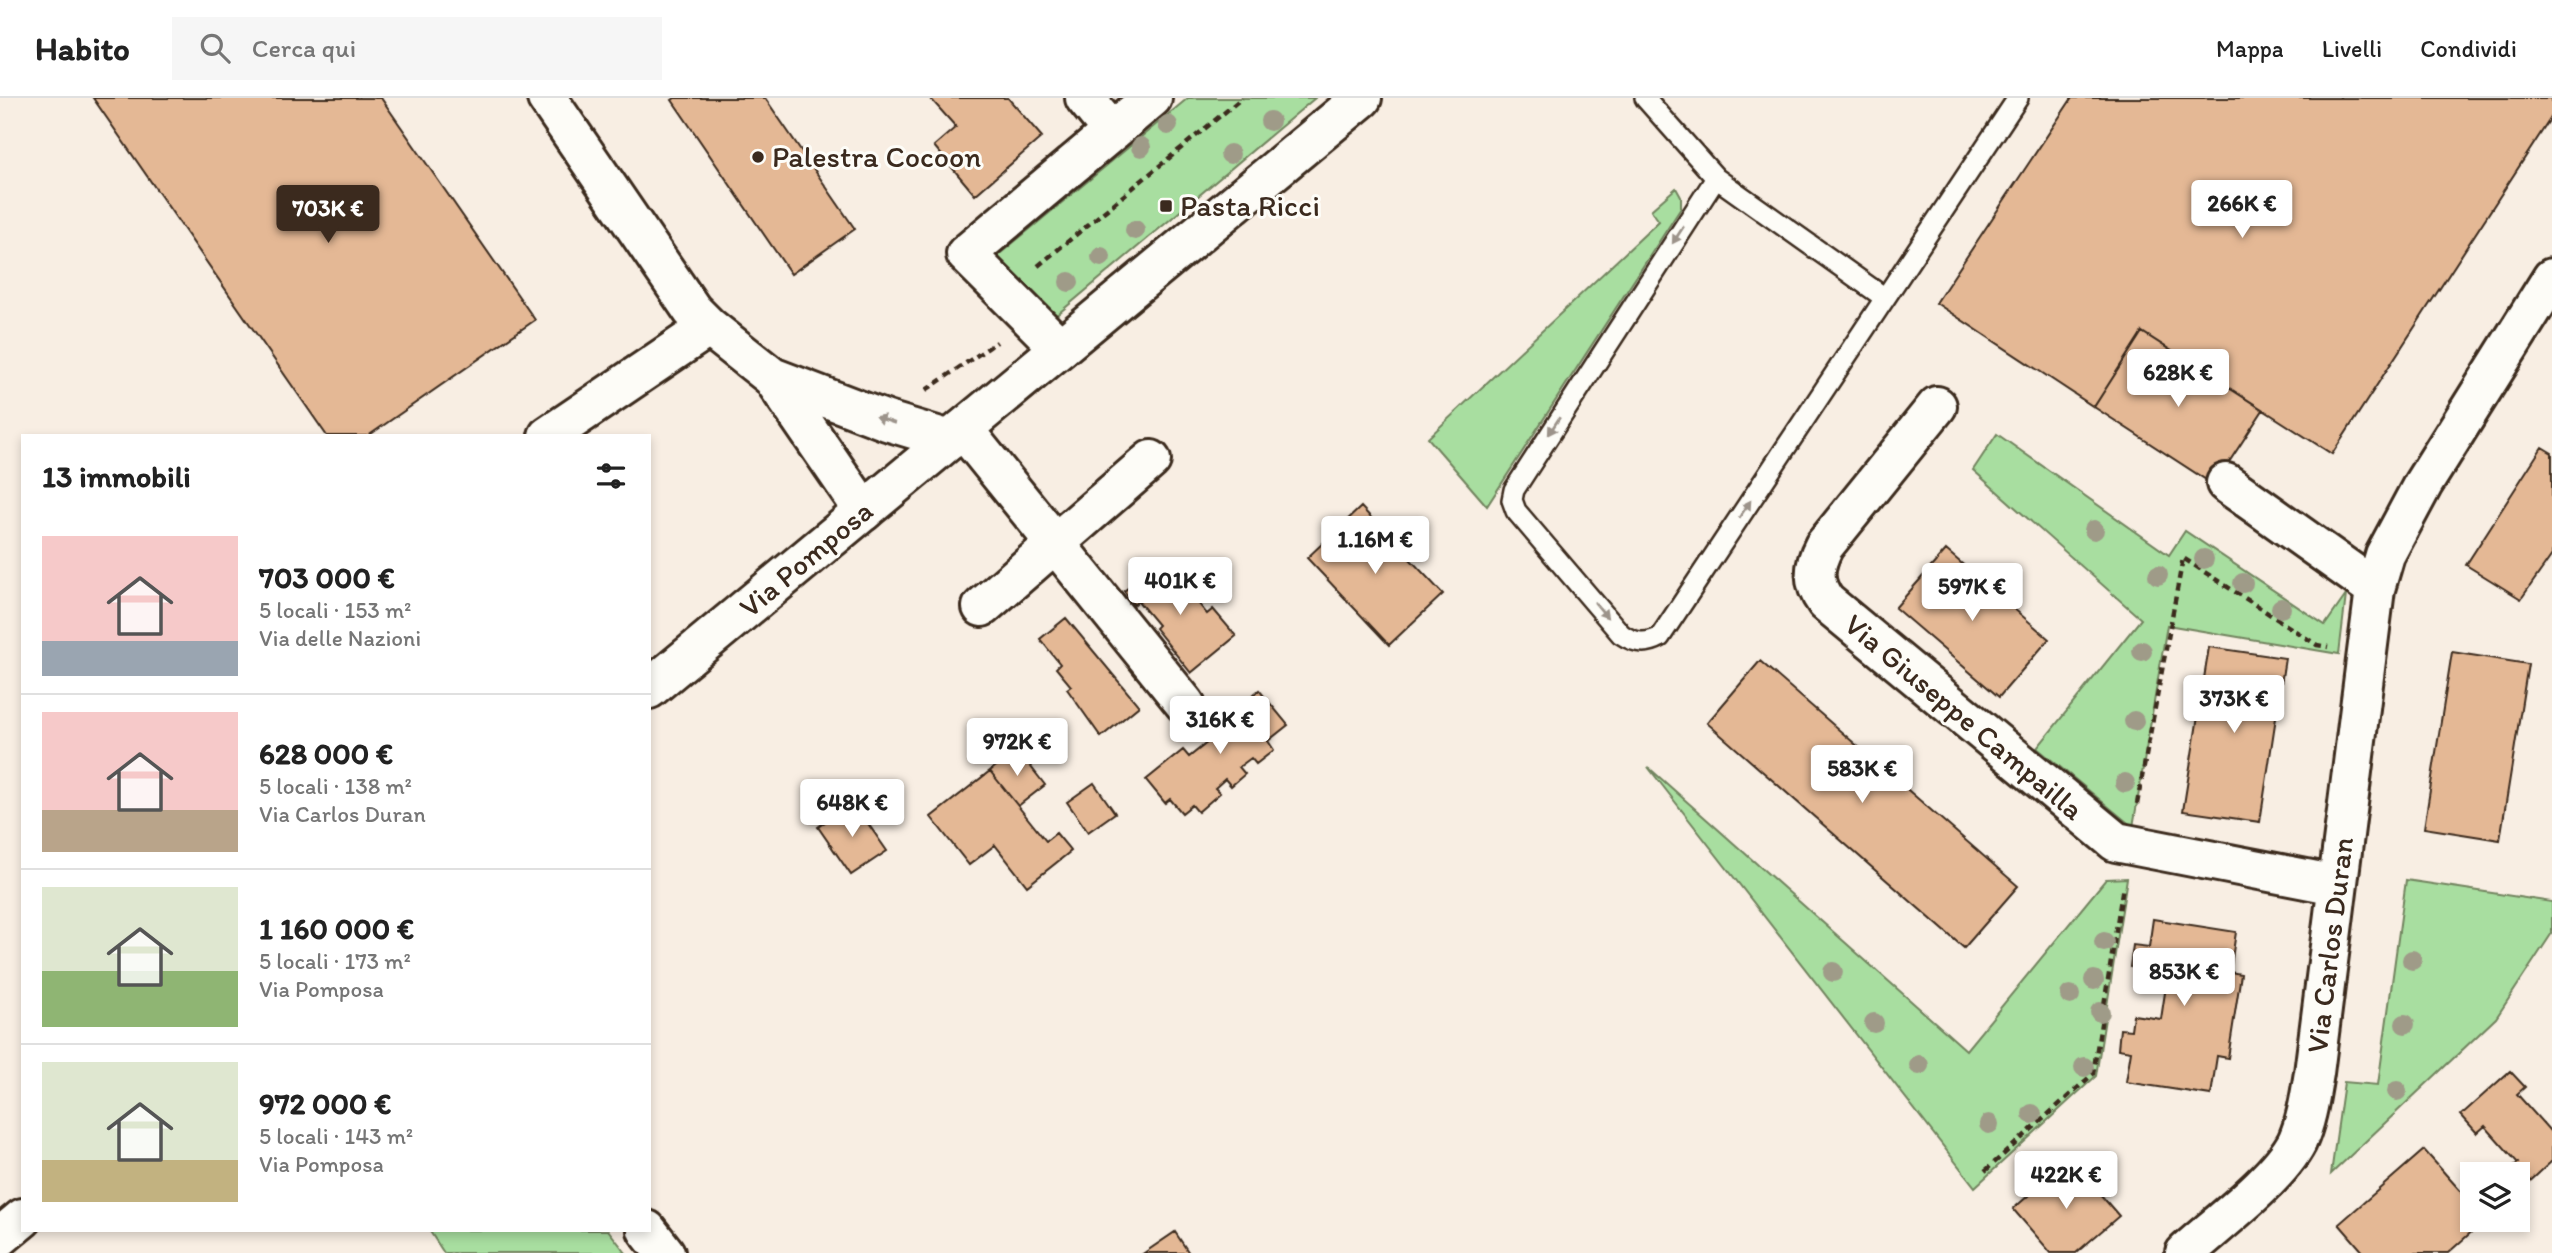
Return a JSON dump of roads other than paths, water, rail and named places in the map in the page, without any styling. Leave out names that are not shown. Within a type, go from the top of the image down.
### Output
[{"type":"street","points":[[547,98],[692,310],[709,327],[772,377],[864,511]]},
{"type":"street","points":[[1084,98],[1112,131]]},
{"type":"street","points":[[1060,348],[1002,293],[966,254],[1152,98]]},
{"type":"street","name":"Via Pomposa","points":[[651,687],[1362,98]]},
{"type":"street","name":"Via Carlos Duran","points":[[2185,1253],[2277,1169],[2296,1143],[2307,1112],[2314,1073],[2375,589],[2385,555],[2424,484],[2552,278]]},
{"type":"street","points":[[551,434],[709,327]]},
{"type":"street","points":[[772,377],[876,416],[956,435],[1055,544],[1185,704]]},
{"type":"street","name":"Via Giuseppe Campailla","points":[[1937,406],[1824,546],[1816,562],[1815,578],[1817,590],[1826,602],[2116,842],[2337,884]]},
{"type":"street","points":[[982,607],[1151,460]]},
{"type":"street","points":[[2226,483],[2375,589]]},
{"type":"street","points":[[0,1237],[21,1220]]},
{"type":"street","points":[[649,1232],[665,1253]]},
{"type":"lane","points":[[1646,98],[1716,178],[1885,298]]},
{"type":"lane","points":[[1716,178],[1514,490],[1512,500],[1516,511],[1621,634],[1632,642],[1652,642],[1660,637],[2018,98]]},
{"type":"place","name":"Palestra Cocoon","points":[[758,157]]},
{"type":"place","name":"Pasta Ricci","points":[[1166,206]]}]
